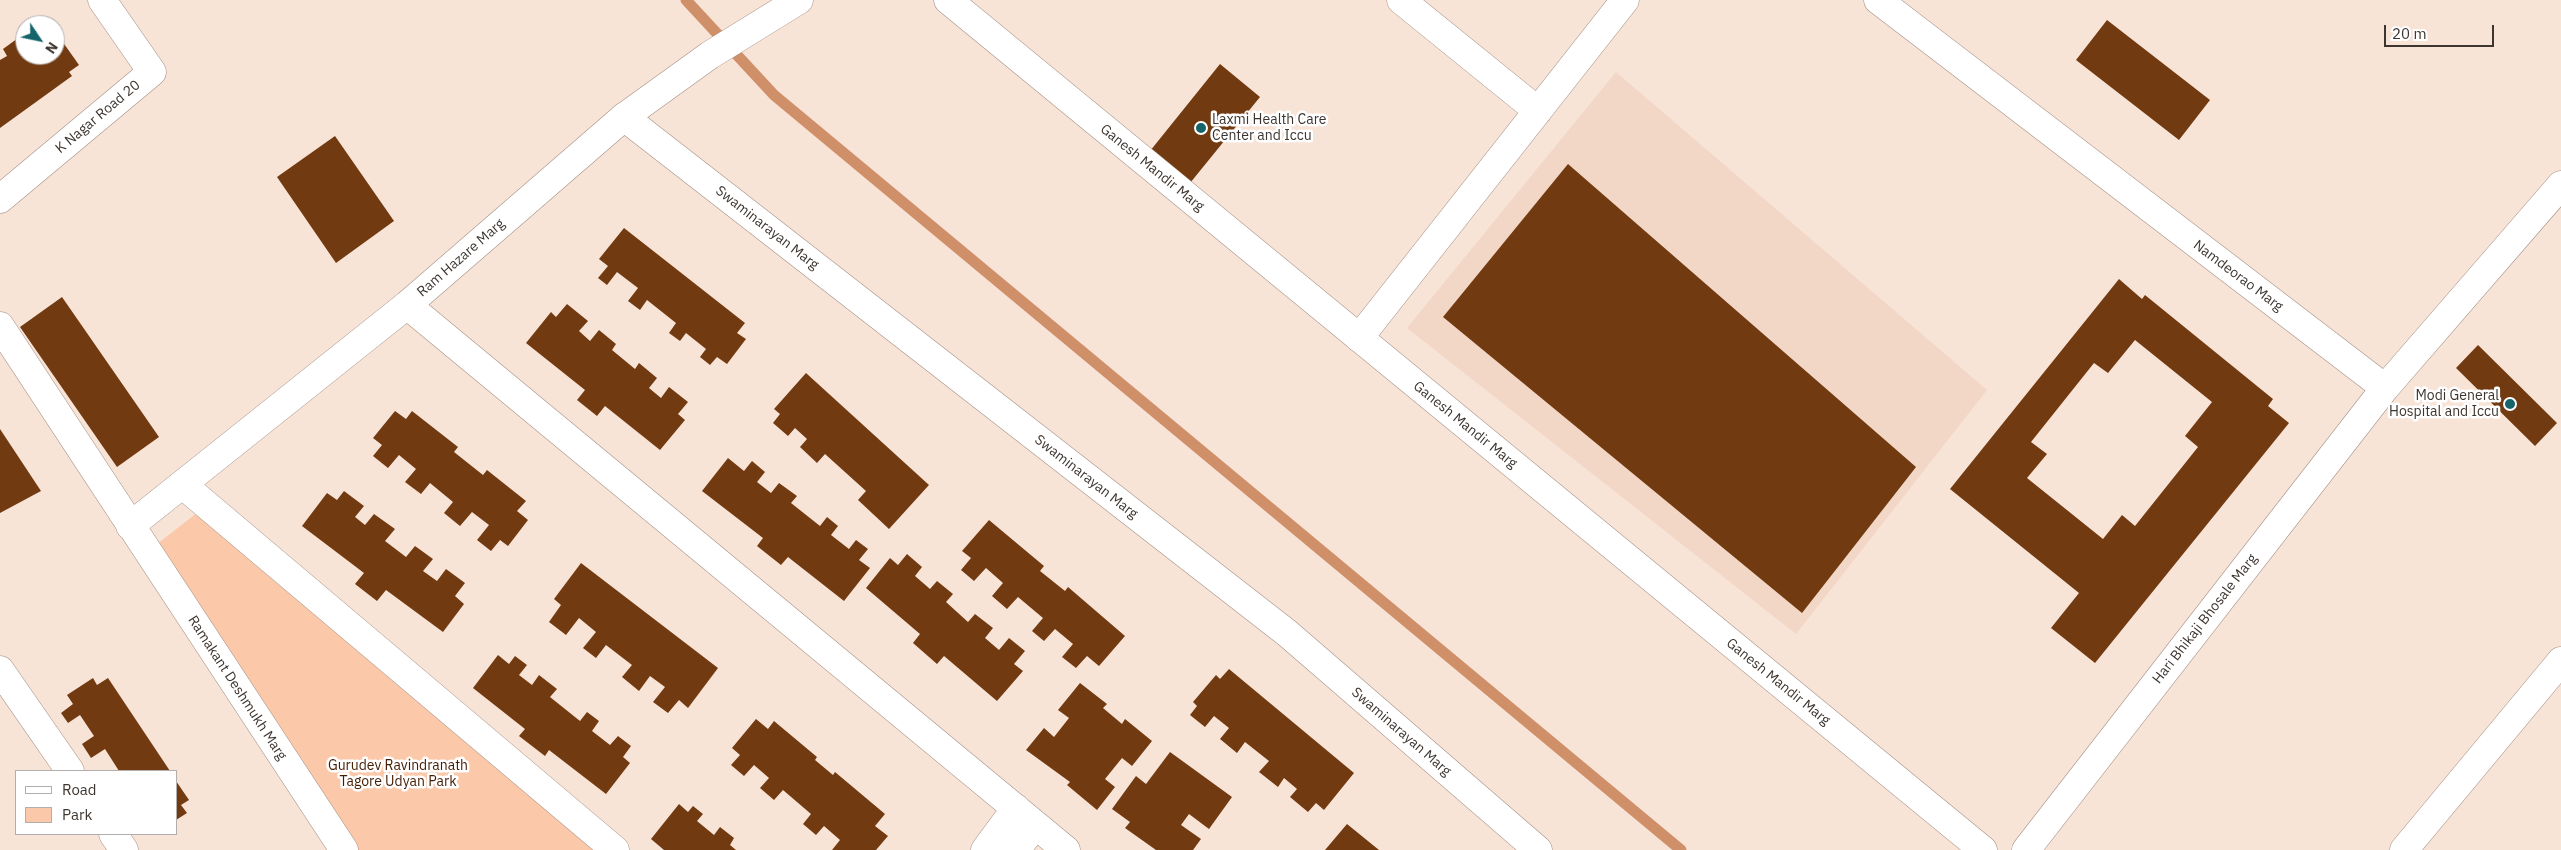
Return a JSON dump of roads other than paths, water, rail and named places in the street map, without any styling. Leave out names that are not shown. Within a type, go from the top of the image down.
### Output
[{"type":"street","name":"K Nagar Road 20","points":[[0,199],[152,72],[102,0]]},
{"type":"street","name":"Ganesh Mandir Marg","points":[[948,0],[1983,850]]},
{"type":"street","points":[[1401,0],[1538,110]]},
{"type":"street","points":[[1359,338],[1625,0]]},
{"type":"street","name":"Namdeorao Marg","points":[[1878,0],[2385,388]]},
{"type":"street","name":"Ram Hazare Marg","points":[[130,526],[407,305],[624,117],[710,55],[794,3]]},
{"type":"street","name":"Swaminarayan Marg","points":[[624,117],[1287,633],[1538,850]]},
{"type":"street","points":[[2385,388],[2561,185]]},
{"type":"street","points":[[407,305],[1066,850]]},
{"type":"street","name":"Ramakant Deshmukh Marg","points":[[0,326],[344,850]]},
{"type":"street","name":"Hari Bhikaji Bhosale Marg","points":[[2026,850],[2385,388]]},
{"type":"street","points":[[183,485],[615,850]]},
{"type":"street","points":[[2404,850],[2561,660]]},
{"type":"street","points":[[0,670],[69,770]]},
{"type":"street","points":[[986,849],[1026,816]]},
{"type":"street","points":[[1016,850],[1026,816]]},
{"type":"street","points":[[114,835],[124,850]]},
{"type":"waterway","points":[[686,0],[774,95],[1681,850]]},
{"type":"place","name":"Laxmi Health Care Center and Iccu","points":[[1201,128]]},
{"type":"place","name":"Modi General Hospital and Iccu","points":[[2510,404]]},
{"type":"park label","name":"Gurudev Ravindranath Tagore Udyan Park","points":[[398,774]]}]
